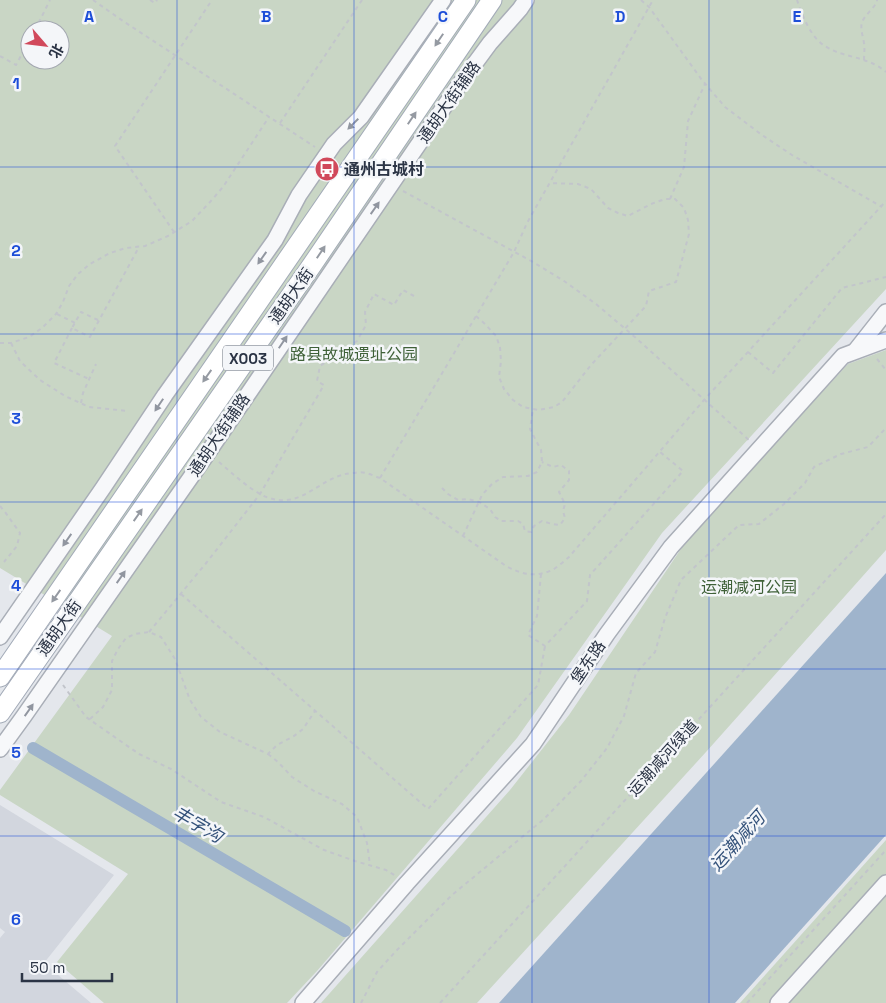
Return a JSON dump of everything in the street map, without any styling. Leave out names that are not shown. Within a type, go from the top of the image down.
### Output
[{"type":"main road","name":"通胡大街","points":[[0,677],[466,0]]},
{"type":"main road","name":"通胡大街","points":[[0,712],[312,265],[492,0]]},
{"type":"street","points":[[0,637],[104,488],[165,395],[276,240],[299,195],[334,144],[361,117],[443,0]]},
{"type":"street","name":"通胡大街辅路","points":[[0,750],[207,454],[459,85],[490,43],[526,0]]},
{"type":"street","points":[[855,352],[886,312]]},
{"type":"street","name":"堡东路","points":[[303,1003],[407,883],[533,744],[607,634],[671,547],[843,356],[886,340]]},
{"type":"street","points":[[778,1003],[886,883]]},
{"type":"path","points":[[39,20],[50,0]]},
{"type":"path","points":[[93,0],[321,151]]},
{"type":"path","points":[[150,0],[155,3],[157,0]]},
{"type":"path","points":[[174,232],[115,146],[176,56],[211,0]]},
{"type":"path","points":[[280,123],[362,0]]},
{"type":"path","points":[[641,0],[649,7],[705,84],[725,107],[792,155],[882,206]]},
{"type":"path","points":[[380,478],[514,252],[527,223],[653,0]]},
{"type":"path","points":[[797,0],[803,17],[813,34],[824,46],[871,62],[886,72]]},
{"type":"path","points":[[864,60],[862,23],[874,8],[877,0]]},
{"type":"path","points":[[0,56],[16,65],[20,58]]},
{"type":"path","points":[[670,199],[684,167],[688,121],[705,84]]},
{"type":"path","points":[[0,343],[11,343],[29,337],[42,328],[56,314],[69,286],[78,274],[90,264],[110,253],[126,248],[145,246],[192,221],[223,187],[269,116]]},
{"type":"path","points":[[476,316],[496,336],[500,347],[501,361],[499,378],[504,390],[513,400],[524,407],[538,410],[562,402],[591,365],[646,306],[649,291],[676,282],[688,234],[688,220],[684,208],[675,199],[665,199],[651,204],[628,216],[608,208],[591,189],[578,184],[550,184]]},
{"type":"path","points":[[401,190],[514,252],[596,304],[759,449]]},
{"type":"path","points":[[207,454],[260,494],[272,500],[290,501],[303,496],[332,478],[349,473],[365,472],[380,478],[516,572],[535,575],[553,570],[569,557],[704,400],[886,202]]},
{"type":"path","points":[[72,328],[90,337],[139,247]]},
{"type":"path","points":[[748,352],[773,374],[842,288],[886,277]]},
{"type":"path","points":[[149,632],[260,494],[324,385],[317,381],[320,366],[357,340],[366,325],[365,312],[374,294],[394,305],[403,290],[414,296]]},
{"type":"path","points":[[89,380],[54,362],[81,312],[98,320]]},
{"type":"path","points":[[56,314],[75,323]]},
{"type":"path","points":[[11,343],[20,361],[40,380],[65,396],[89,406],[128,411]]},
{"type":"path","points":[[81,403],[96,364]]},
{"type":"path","points":[[463,536],[482,494],[492,484],[503,477],[528,476],[537,472],[542,462],[541,450],[530,429],[533,409]]},
{"type":"path","points":[[361,1003],[377,972],[395,952],[452,895],[544,819],[582,781],[607,748],[624,716],[636,673],[655,652],[665,618],[681,580],[739,525],[759,524],[784,504],[805,483],[814,467],[841,454],[868,446],[886,427]]},
{"type":"path","points":[[181,594],[428,810],[538,685],[545,646],[586,601],[590,575],[683,471],[660,452]]},
{"type":"path","points":[[442,488],[458,500],[468,499],[479,502],[490,509],[495,517],[501,521],[518,521],[522,524],[525,531],[531,532],[534,526],[542,521],[560,525],[565,518],[563,511],[565,504],[559,492],[568,480],[569,471],[561,465],[554,467],[542,462]]},
{"type":"path","points":[[0,506],[20,533],[17,546],[4,562]]},
{"type":"path","name":"运潮减河绿道","points":[[440,1003],[886,514]]},
{"type":"path","points":[[541,573],[537,616],[528,635],[545,646]]},
{"type":"path","points":[[90,719],[103,707],[112,690],[112,661],[126,638],[135,634],[149,632],[161,637],[175,659],[190,700],[201,716],[220,732],[268,754],[292,777],[314,791],[342,804],[357,817],[367,844],[370,866]]},
{"type":"path","points":[[60,681],[86,717],[139,754],[171,769],[221,802],[264,817],[324,850],[386,870],[407,883]]},
{"type":"path","points":[[268,754],[303,729],[315,711]]},
{"type":"path","points":[[747,1003],[886,850]]},
{"type":"shaded area","points":[[0,805],[114,875],[44,963],[91,1003],[0,1003],[0,938],[5,932],[0,928]]},
{"type":"green space","name":"路县故城遗址公园","points":[[0,0],[886,0],[886,289],[662,533],[517,738],[317,971],[287,1003],[104,1003],[57,962],[128,874],[0,795],[0,790],[112,636],[0,568]]},
{"type":"green space","name":"运潮减河公园","points":[[886,350],[886,550],[706,752],[477,1003],[321,1003],[510,790],[569,715],[689,537],[848,364]]},
{"type":"green space","points":[[886,840],[886,1003],[740,1003]]},
{"type":"water","name":"运潮减河","points":[[886,573],[886,835],[735,1003],[499,1003]]},
{"type":"waterway","name":"丰字沟","points":[[33,748],[345,931]]},
{"type":"place","name":"通州古城村","points":[[327,169]]}]
